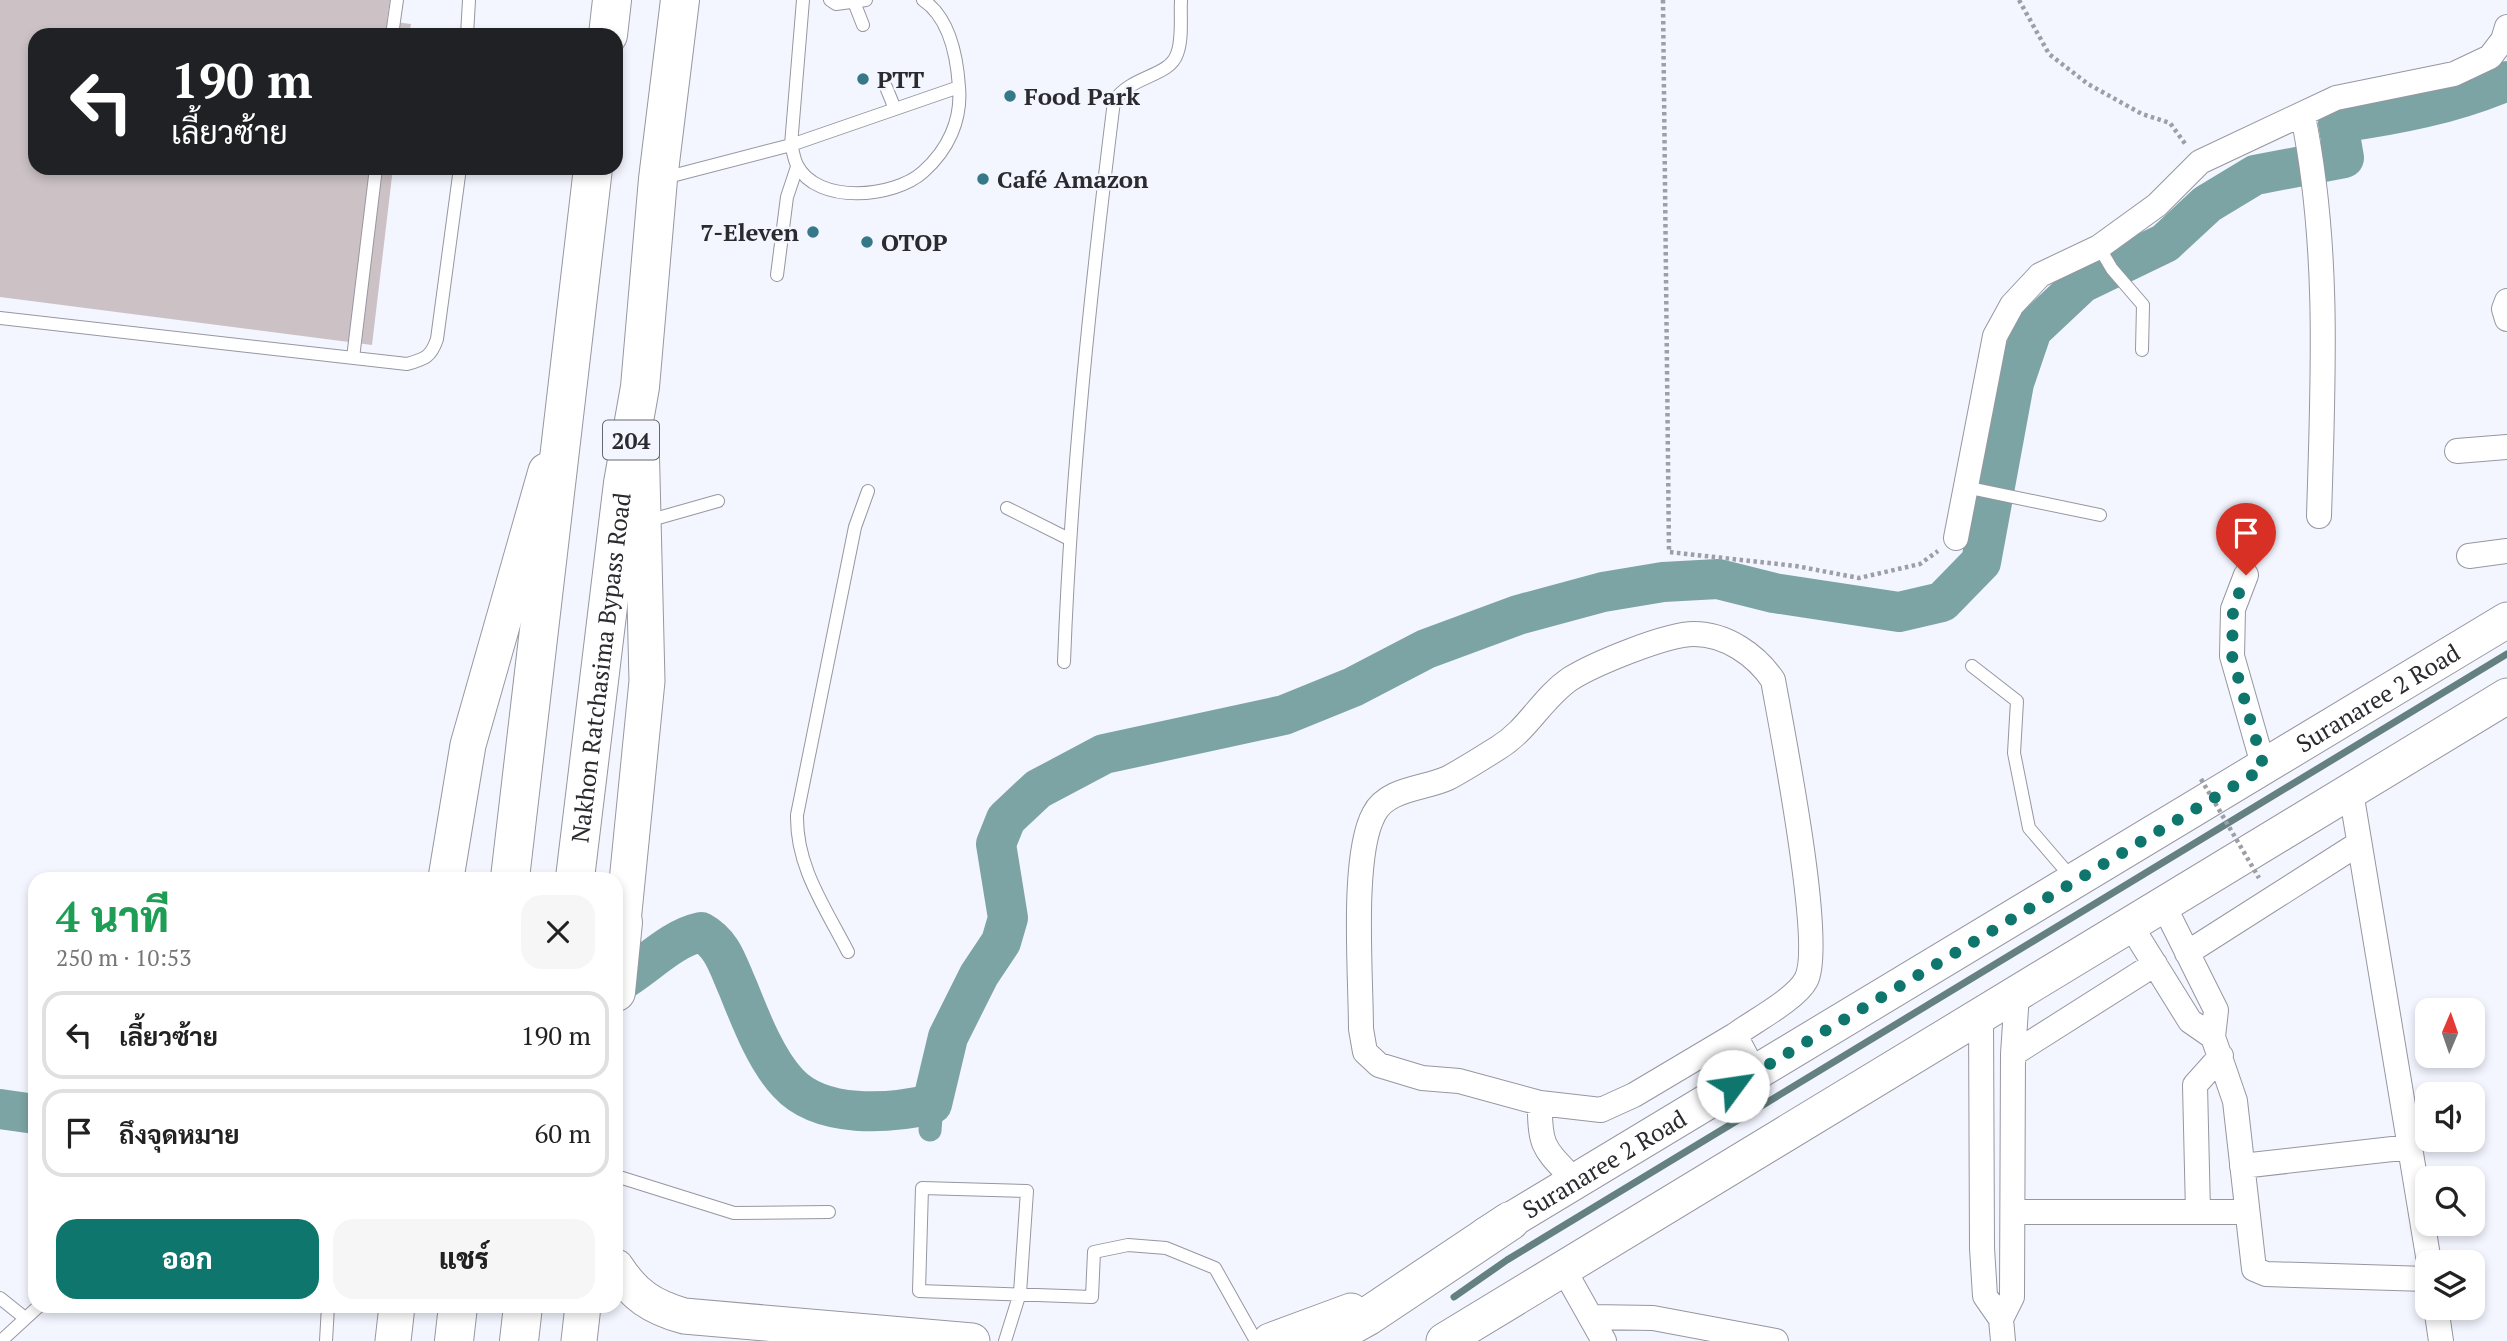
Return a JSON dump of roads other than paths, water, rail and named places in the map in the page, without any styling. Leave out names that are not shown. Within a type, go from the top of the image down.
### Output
[{"type":"highway","points":[[609,28],[612,0]]},
{"type":"highway","name":"Nakhon Ratchasima Bypass Road","points":[[576,872],[623,483],[640,387],[658,179],[680,0]]},
{"type":"highway","points":[[511,872],[570,390],[592,175]]},
{"type":"highway","points":[[1323,1341],[1368,1316],[1510,1222]]},
{"type":"highway","points":[[454,1341],[457,1313]]},
{"type":"highway","points":[[519,1341],[522,1313]]},
{"type":"main road","points":[[623,922],[647,681],[640,387]]},
{"type":"main road","points":[[447,872],[468,746],[570,390]]},
{"type":"main road","name":"Suranaree 2 Road","points":[[1270,1341],[1358,1307],[1510,1222],[2507,620]]},
{"type":"main road","points":[[1444,1341],[2507,696]]},
{"type":"main road","points":[[623,1277],[638,1297],[660,1309],[684,1316],[972,1341]]},
{"type":"main road","points":[[393,1341],[396,1313]]},
{"type":"main road","points":[[579,1341],[582,1313]]},
{"type":"main road","points":[[833,1341],[889,1334]]},
{"type":"street","points":[[1956,538],[1973,490],[1995,336],[2012,305],[2040,275],[2098,247],[2157,205],[2200,162],[2336,99],[2454,74],[2490,57],[2503,40],[2507,27]]},
{"type":"street","points":[[2304,116],[2316,189],[2325,346],[2319,516]]},
{"type":"street","points":[[2507,301],[2504,309],[2507,319]]},
{"type":"street","points":[[2457,451],[2507,447]]},
{"type":"street","points":[[2469,556],[2507,551]]},
{"type":"street","points":[[2246,575],[2233,609],[2232,656],[2264,768]]},
{"type":"street","points":[[1693,634],[1717,639],[1751,654],[1773,680],[1808,904],[1813,956],[1808,976],[1801,989],[1735,1035],[1615,1106],[1601,1110],[1540,1103],[1459,1081],[1422,1078],[1379,1065],[1365,1052],[1361,1002],[1364,836],[1375,811],[1388,799],[1446,779],[1501,746],[1525,728],[1542,704],[1569,680],[1620,654],[1693,634]]},
{"type":"street","points":[[2351,792],[2427,1250]]},
{"type":"street","points":[[2187,953],[2358,844]]},
{"type":"street","points":[[2164,905],[2216,1010],[2217,1046],[2235,1101],[2254,1269],[2266,1274],[2415,1279]]},
{"type":"street","points":[[2131,926],[2190,1021],[2217,1046]]},
{"type":"street","points":[[2013,1054],[2155,964]]},
{"type":"street","points":[[2002,1330],[2012,1297],[2013,1054],[2017,994]]},
{"type":"street","points":[[1981,1016],[1982,1248],[1985,1296],[2002,1330]]},
{"type":"street","points":[[1735,1035],[1755,1073]]},
{"type":"street","points":[[2198,1212],[2195,1085],[2217,1046]]},
{"type":"street","points":[[1540,1103],[1540,1136],[1545,1149],[1575,1181]]},
{"type":"street","points":[[2242,1166],[2410,1147]]},
{"type":"street","points":[[2013,1212],[2246,1212]]},
{"type":"street","points":[[1564,1270],[1604,1341]]},
{"type":"street","points":[[1458,1341],[1487,1316]]},
{"type":"street","points":[[1592,1317],[1653,1318],[1776,1341]]},
{"type":"street","points":[[2438,1320],[2441,1341]]},
{"type":"lane","points":[[393,28],[397,0]]},
{"type":"lane","points":[[467,28],[468,0]]},
{"type":"lane","points":[[777,275],[787,197],[797,167],[791,145],[803,0]]},
{"type":"lane","points":[[830,0],[836,4],[860,1],[863,25]]},
{"type":"lane","points":[[797,167],[820,186],[836,194],[883,191],[921,174],[953,133],[961,104],[955,52],[945,28],[923,0]]},
{"type":"lane","points":[[1064,662],[1069,539],[1099,226],[1114,101],[1123,88],[1171,66],[1179,52],[1181,0]]},
{"type":"lane","points":[[886,87],[895,109]]},
{"type":"lane","points":[[658,179],[791,145],[959,87]]},
{"type":"lane","points":[[353,358],[375,175]]},
{"type":"lane","points":[[0,318],[408,364],[432,354],[438,340],[459,175]]},
{"type":"lane","points":[[2098,247],[2112,269],[2143,305],[2142,350]]},
{"type":"lane","points":[[1973,490],[2100,515]]},
{"type":"lane","points":[[848,952],[801,860],[796,841],[797,815],[855,527],[868,491]]},
{"type":"lane","points":[[644,522],[719,501]]},
{"type":"lane","points":[[1007,508],[1069,539]]},
{"type":"lane","points":[[1972,666],[2017,701],[2014,753],[2028,828],[2075,881]]},
{"type":"lane","points":[[623,1179],[734,1213],[829,1212]]},
{"type":"lane","points":[[1005,1341],[1020,1293],[1027,1191],[922,1188],[919,1291],[1020,1293],[1092,1297],[1094,1252],[1128,1245],[1166,1248],[1215,1268],[1256,1341]]},
{"type":"lane","points":[[0,1298],[25,1318]]},
{"type":"lane","points":[[1,1341],[31,1313]]},
{"type":"lane","points":[[326,1341],[328,1313]]},
{"type":"waterway","points":[[623,980],[668,947],[701,932],[715,943],[724,956],[753,1025],[773,1063],[788,1083],[802,1095],[818,1103],[856,1111],[896,1110],[932,1104],[948,1037],[979,975],[1001,942],[1008,918],[996,844],[1006,819],[1038,789],[1104,754],[1284,715],[1353,687],[1426,649],[1518,615],[1603,592],[1663,582],[1718,579],[1774,593],[1899,612],[1942,602],[1981,562],[2014,383],[2032,330],[2082,283],[2165,243],[2207,204],[2255,175],[2344,158],[2338,123],[2424,108],[2507,81]]},
{"type":"waterway","points":[[1454,1297],[1507,1260],[2507,654]]},
{"type":"waterway","points":[[930,1130],[932,1104]]},
{"type":"waterway","points":[[0,1109],[28,1113]]},
{"type":"place","name":"PTT","points":[[863,79]]},
{"type":"place","name":"Food Park","points":[[1010,96]]},
{"type":"place","name":"Café Amazon","points":[[983,179]]},
{"type":"place","name":"7-Eleven","points":[[813,232]]},
{"type":"place","name":"OTOP","points":[[867,242]]}]
